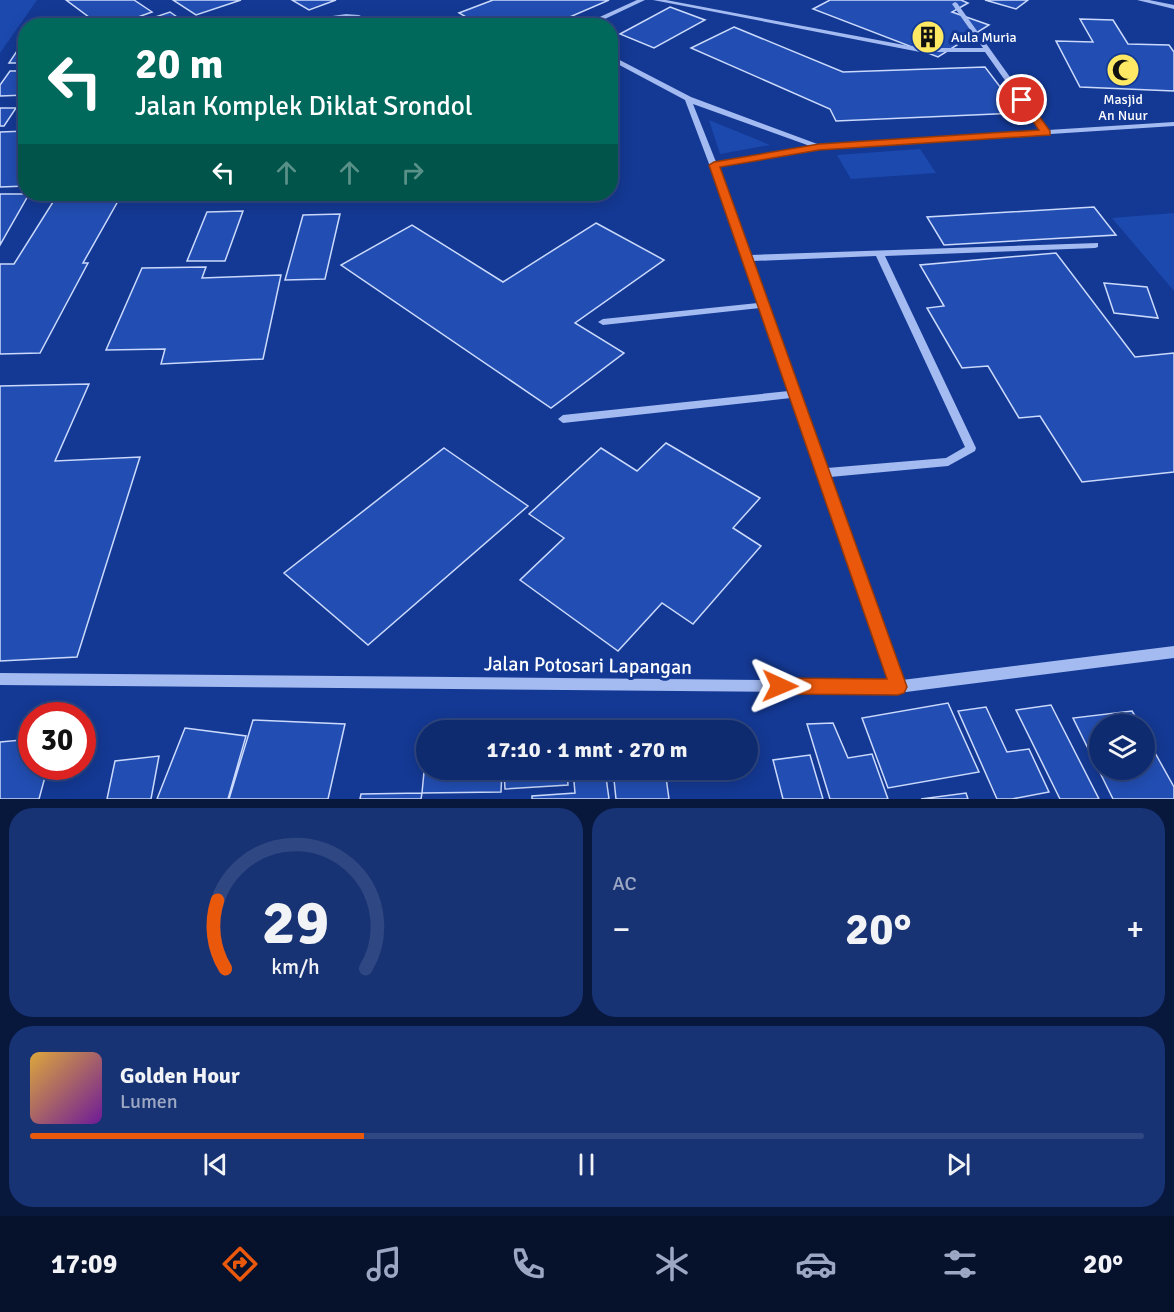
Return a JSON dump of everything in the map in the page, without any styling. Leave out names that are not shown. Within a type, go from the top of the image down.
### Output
[{"type":"street","points":[[601,18],[642,0]]},
{"type":"street","points":[[656,0],[920,50],[987,50]]},
{"type":"street","points":[[1140,0],[1174,7]]},
{"type":"street","points":[[955,4],[1046,133]]},
{"type":"street","points":[[330,18],[357,16],[361,18]]},
{"type":"street","points":[[618,61],[688,99],[819,147]]},
{"type":"street","points":[[688,99],[714,165],[898,687]]},
{"type":"street","points":[[714,165],[819,147],[1174,124]]},
{"type":"street","points":[[747,258],[1095,245]]},
{"type":"street","points":[[822,473],[948,462],[971,448],[879,253]]},
{"type":"street","points":[[603,322],[764,305]]},
{"type":"street","points":[[563,419],[795,394]]},
{"type":"street","name":"Jalan Potosari Lapangan","points":[[0,680],[898,687],[1174,652]]},
{"type":"shaded area","points":[[0,0],[37,0],[24,18],[18,18],[18,27],[0,53]]},
{"type":"shaded area","points":[[709,120],[770,145],[720,154]]},
{"type":"shaded area","points":[[920,149],[936,173],[851,179],[837,155]]},
{"type":"shaded area","points":[[1174,213],[1174,291],[1112,218]]},
{"type":"building","points":[[66,0],[134,0],[152,12],[135,18],[90,18]]},
{"type":"building","points":[[173,0],[241,0],[196,15]]},
{"type":"building","points":[[292,0],[336,0],[309,10]]},
{"type":"building","points":[[493,0],[609,0],[567,18],[468,18],[459,13]]},
{"type":"building","name":"Aula Muria","points":[[830,0],[961,0],[968,3],[952,12],[989,25],[938,57],[813,9]]},
{"type":"building","points":[[985,0],[1028,0],[1016,9]]},
{"type":"building","points":[[670,7],[705,20],[654,48],[620,34]]},
{"type":"building","points":[[170,12],[179,18],[152,18]]},
{"type":"building","name":"Masjid An Nuur","points":[[1080,19],[1113,20],[1128,44],[1169,45],[1174,52],[1174,91],[1080,87],[1056,41],[1093,42]]},
{"type":"building","points":[[734,27],[843,72],[985,67],[1020,113],[836,121],[830,109],[691,48]]},
{"type":"building","points":[[18,50],[18,63],[9,63]]},
{"type":"building","points":[[10,71],[18,71],[18,95],[0,96],[0,85]]},
{"type":"building","points":[[0,108],[16,108],[4,126],[0,126]]},
{"type":"building","points":[[18,131],[18,186],[0,187],[0,132]]},
{"type":"building","points":[[0,194],[18,194],[18,201],[25,201],[0,245]]},
{"type":"building","points":[[54,201],[118,201],[83,263],[88,263],[40,353],[0,354],[0,264],[14,264]]},
{"type":"building","points":[[1094,207],[1116,235],[944,245],[927,217]]},
{"type":"building","points":[[243,211],[225,261],[187,261],[207,212]]},
{"type":"building","points":[[340,214],[325,279],[285,280],[303,215]]},
{"type":"building","points":[[596,223],[664,260],[575,323],[624,353],[551,408],[341,265],[412,225],[503,282]]},
{"type":"building","points":[[1056,253],[1135,357],[1174,353],[1174,472],[1082,482],[1040,416],[1019,418],[988,366],[962,368],[927,308],[944,306],[920,265]]},
{"type":"building","points":[[206,267],[202,278],[281,275],[263,359],[161,364],[165,349],[106,350],[142,268]]},
{"type":"building","points":[[1104,283],[1147,287],[1158,318],[1114,313]]},
{"type":"building","points":[[89,384],[55,461],[140,457],[77,657],[0,661],[0,386]]},
{"type":"building","points":[[666,443],[760,498],[733,528],[761,546],[693,624],[662,603],[618,651],[520,580],[564,538],[529,514],[601,448],[637,471]]},
{"type":"building","points":[[444,448],[528,506],[368,645],[284,573]]},
{"type":"building","points":[[948,703],[979,772],[888,788],[862,718]]},
{"type":"building","points":[[1051,705],[1099,799],[1060,799],[1016,710]]},
{"type":"building","points":[[986,707],[1007,752],[1029,749],[1049,792],[1012,799],[997,799],[958,711]]},
{"type":"building","points":[[1132,711],[1134,714],[1107,714]]},
{"type":"building","points":[[1089,716],[1089,750],[1073,718]]},
{"type":"building","points":[[253,720],[345,724],[328,799],[229,799]]},
{"type":"building","points":[[833,723],[848,758],[872,754],[888,799],[830,799],[807,724]]},
{"type":"building","points":[[185,728],[246,736],[228,799],[157,799]]},
{"type":"building","points":[[18,740],[18,780],[44,780],[39,799],[0,799],[0,742]]},
{"type":"building","points":[[1155,753],[1174,787],[1174,799],[1113,799],[1104,780],[1155,780]]},
{"type":"building","points":[[810,755],[823,799],[783,799],[773,760]]},
{"type":"building","points":[[159,756],[151,799],[107,799],[115,761]]},
{"type":"building","points":[[423,780],[502,780],[501,792],[422,793]]},
{"type":"building","points":[[505,780],[568,780],[568,785],[505,789]]},
{"type":"building","points":[[574,780],[606,780],[609,799],[532,799],[532,796],[575,793]]},
{"type":"building","points":[[614,780],[666,780],[669,799],[616,799]]},
{"type":"building","points":[[422,793],[421,799],[360,799],[361,794]]},
{"type":"building","points":[[966,793],[968,799],[921,799]]},
{"type":"place","name":"Aula Muria","points":[[928,37]]},
{"type":"place","name":"Masjid An Nuur","points":[[1123,70]]},
{"type":"route","points":[[780,686],[898,687],[714,165],[819,147],[1046,133],[1022,100]]}]
